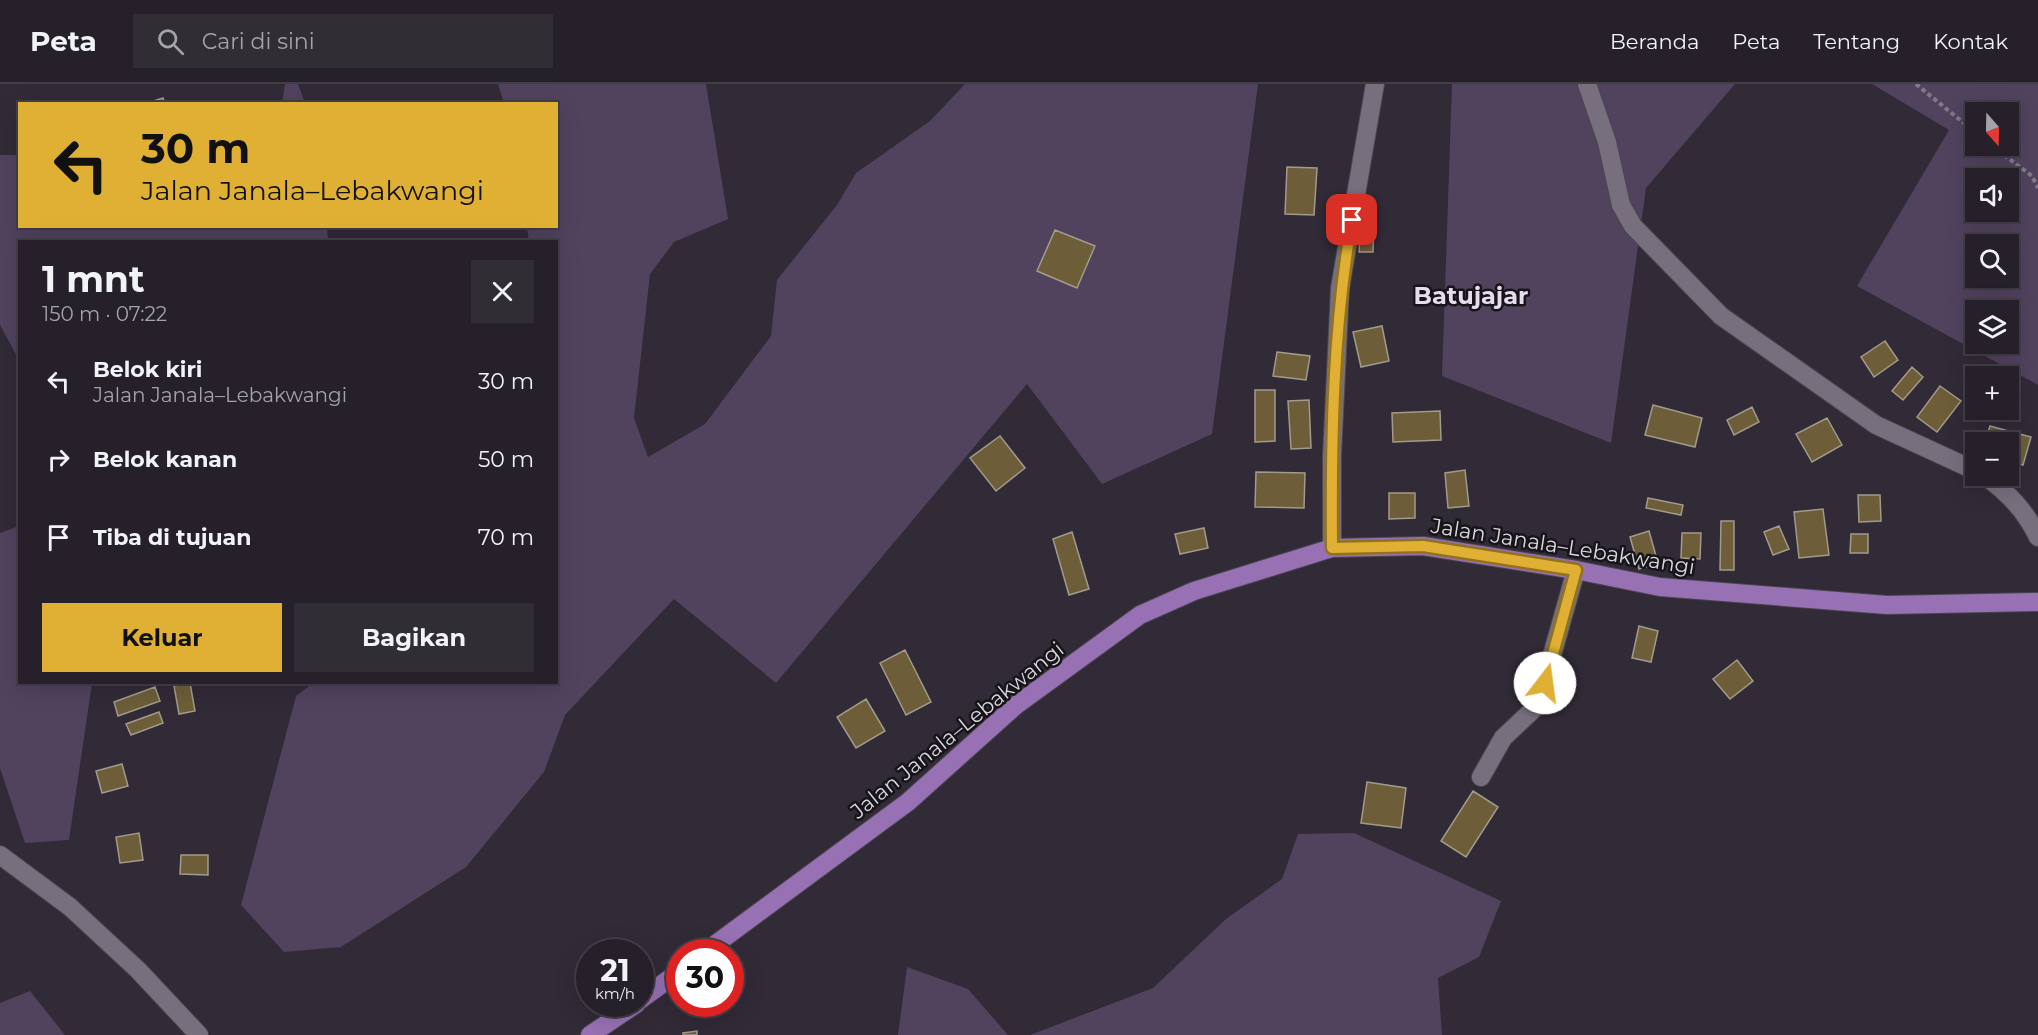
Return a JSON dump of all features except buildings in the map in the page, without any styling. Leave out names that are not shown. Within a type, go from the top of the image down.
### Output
[{"type":"main road","name":"Jalan Janala–Lebakwangi","points":[[723,939],[908,802],[1015,706],[1140,615],[1194,591],[1332,548],[1423,546],[1576,570],[1660,587],[1887,605],[2038,602]]},
{"type":"main road","points":[[590,1035],[617,1017]]},
{"type":"street","points":[[1332,548],[1332,456],[1340,288],[1375,84]]},
{"type":"street","points":[[1587,84],[1607,142],[1621,205],[1633,226],[1721,316],[1876,425],[1965,466]]},
{"type":"street","points":[[1998,486],[2011,496],[2030,520],[2038,537]]},
{"type":"street","points":[[1481,777],[1503,738],[1538,705],[1576,570]]},
{"type":"street","points":[[0,855],[70,906],[138,970],[199,1035]]},
{"type":"path","points":[[1916,84],[1965,124]]},
{"type":"path","points":[[2005,156],[2032,176],[2038,188]]},
{"type":"shaded area","points":[[285,84],[298,84],[305,102],[282,102]]},
{"type":"shaded area","points":[[498,84],[706,84],[728,219],[674,242],[650,274],[634,418],[648,457],[705,424],[771,336],[777,280],[837,205],[856,173],[930,121],[965,84],[1258,84],[1212,434],[1102,484],[1027,384],[776,683],[674,599],[565,715],[544,772],[466,867],[341,947],[284,952],[241,905],[296,696],[312,684],[558,684],[558,240],[529,240],[527,228],[558,228],[558,102],[504,102]]},
{"type":"shaded area","points":[[1452,84],[1735,84],[1646,188],[1611,443],[1442,376]]},
{"type":"shaded area","points":[[1872,84],[2038,84],[2038,385],[2019,375],[2019,366],[2003,366],[1981,354],[2019,354],[2019,300],[1965,300],[1965,345],[1857,286],[1949,130]]},
{"type":"shaded area","points":[[0,155],[18,155],[18,228],[327,228],[328,240],[18,240],[18,358],[0,325]]},
{"type":"shaded area","points":[[18,526],[18,684],[92,684],[69,840],[25,843],[0,768],[0,533]]},
{"type":"shaded area","points":[[1354,833],[1501,901],[1479,957],[1438,978],[1442,1035],[1030,1035],[1153,988],[1226,919],[1282,879],[1298,834]]},
{"type":"shaded area","points":[[907,967],[968,989],[1008,1035],[898,1035]]},
{"type":"shaded area","points":[[30,991],[65,1035],[0,1035],[0,1003]]},
{"type":"district","name":"Batujajar","points":[[1471,295]]},
{"type":"route","points":[[1352,220],[1340,288],[1332,456],[1332,548],[1423,546],[1576,570],[1545,683]]}]
